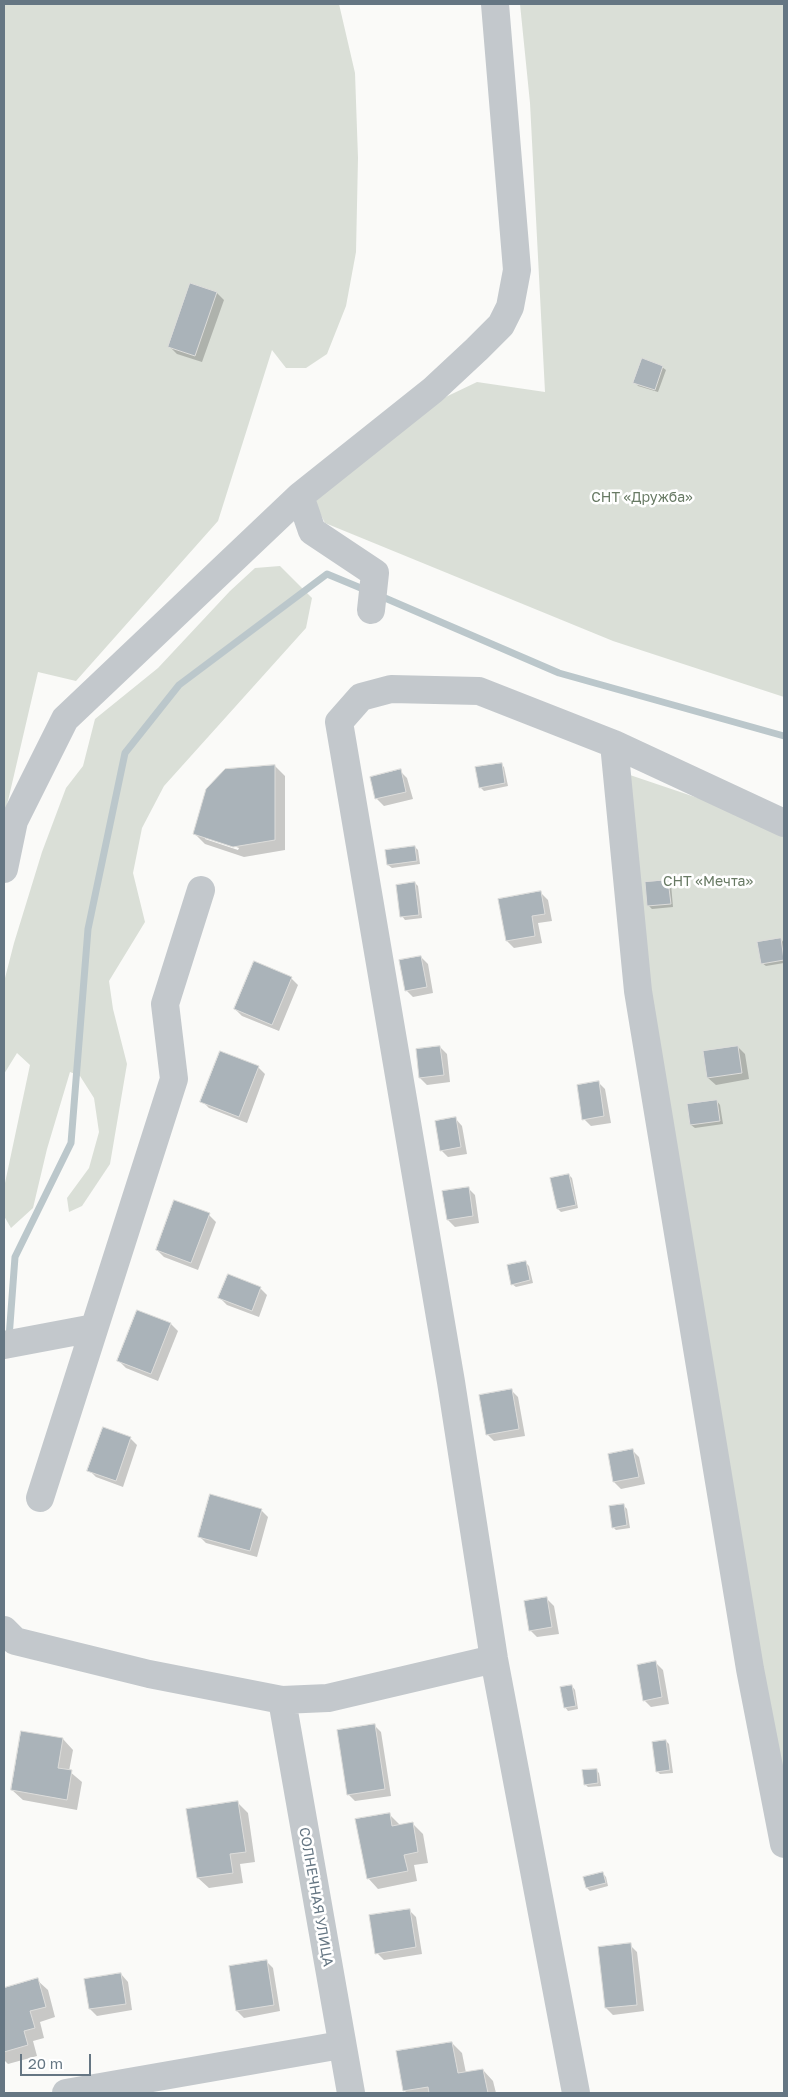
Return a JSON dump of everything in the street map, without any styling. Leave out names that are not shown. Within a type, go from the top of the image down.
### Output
[{"type":"street","points":[[4,869],[14,821],[65,719],[300,496],[433,390],[501,325],[510,307],[517,270],[496,4]]},
{"type":"street","points":[[300,496],[312,531],[375,573],[371,610]]},
{"type":"street","points":[[576,2093],[494,1659],[452,1382],[339,722],[361,697],[391,689],[479,691],[614,744],[784,823]]},
{"type":"street","points":[[614,744],[638,991],[750,1669],[784,1844]]},
{"type":"street","points":[[40,1498],[174,1079],[165,1004],[201,890]]},
{"type":"street","points":[[4,1346],[94,1328]]},
{"type":"street","points":[[4,1630],[15,1641],[149,1674],[282,1700],[328,1698],[494,1659]]},
{"type":"street","name":"СОЛНЕЧНАЯ УЛИЦА","points":[[282,1700],[341,2045],[351,2093]]},
{"type":"street","points":[[66,2093],[341,2045]]},
{"type":"green space","points":[[4,4],[339,4],[355,73],[358,158],[356,252],[346,306],[327,354],[306,368],[286,368],[272,350],[218,521],[76,681],[38,672],[4,818]]},
{"type":"green space","name":"СНТ «Дружба»","points":[[520,4],[784,4],[784,697],[613,641],[325,523],[312,498],[431,404],[477,382],[545,392],[530,103]]},
{"type":"green space","points":[[280,566],[312,598],[306,628],[164,786],[142,828],[133,873],[145,922],[109,981],[113,1009],[127,1064],[110,1164],[82,1206],[69,1212],[67,1198],[89,1168],[99,1132],[94,1098],[80,1076],[70,1072],[47,1149],[33,1208],[11,1228],[4,1216],[5,1183],[30,1065],[17,1053],[4,1074],[4,982],[42,852],[66,788],[83,766],[95,719],[158,668],[230,591],[255,568]]},
{"type":"green space","name":"СНТ «Мечта»","points":[[624,773],[772,823],[784,832],[784,1804],[645,1035]]},
{"type":"building","points":[[190,283],[217,292],[195,356],[168,347]]},
{"type":"building","points":[[642,358],[663,366],[655,390],[633,383]]},
{"type":"building","points":[[502,763],[505,783],[479,788],[475,767]]},
{"type":"building","points":[[275,765],[275,840],[233,847],[193,834],[206,789],[225,769]]},
{"type":"building","points":[[401,769],[406,792],[375,799],[370,777]]},
{"type":"building","points":[[415,846],[417,861],[387,865],[385,850]]},
{"type":"building","points":[[668,880],[671,904],[647,906],[645,882]]},
{"type":"building","points":[[415,882],[419,915],[400,917],[396,885]]},
{"type":"building","points":[[541,891],[545,914],[532,916],[535,936],[506,941],[498,899]]},
{"type":"building","points":[[781,938],[784,960],[761,964],[757,942]]},
{"type":"building","points":[[421,956],[427,987],[405,991],[399,960]]},
{"type":"building","points":[[254,961],[292,977],[272,1025],[234,1009]]},
{"type":"building","points":[[440,1046],[444,1075],[419,1078],[416,1049]]},
{"type":"building","points":[[738,1046],[742,1073],[707,1078],[703,1051]]},
{"type":"building","points":[[220,1051],[259,1066],[239,1117],[200,1102]]},
{"type":"building","points":[[599,1081],[604,1116],[582,1120],[577,1085]]},
{"type":"building","points":[[717,1100],[720,1121],[690,1125],[687,1104]]},
{"type":"building","points":[[456,1117],[461,1147],[440,1151],[435,1121]]},
{"type":"building","points":[[569,1174],[576,1205],[557,1209],[550,1178]]},
{"type":"building","points":[[469,1187],[473,1216],[447,1220],[442,1191]]},
{"type":"building","points":[[174,1200],[210,1213],[191,1263],[156,1250]]},
{"type":"building","points":[[526,1261],[530,1280],[511,1285],[507,1265]]},
{"type":"building","points":[[228,1274],[261,1287],[252,1311],[218,1298]]},
{"type":"building","points":[[137,1310],[171,1323],[151,1374],[117,1361]]},
{"type":"building","points":[[512,1389],[519,1429],[486,1435],[479,1395]]},
{"type":"building","points":[[103,1427],[131,1437],[116,1481],[87,1471]]},
{"type":"building","points":[[633,1449],[639,1477],[613,1482],[608,1454]]},
{"type":"building","points":[[210,1494],[262,1509],[250,1551],[198,1537]]},
{"type":"building","points":[[624,1504],[627,1525],[612,1528],[609,1506]]},
{"type":"building","points":[[547,1597],[552,1627],[529,1631],[524,1601]]},
{"type":"building","points":[[656,1661],[662,1697],[643,1701],[637,1665]]},
{"type":"building","points":[[572,1685],[576,1706],[564,1708],[560,1687]]},
{"type":"building","points":[[375,1724],[385,1789],[347,1795],[337,1730]]},
{"type":"building","points":[[21,1731],[63,1738],[58,1768],[72,1770],[67,1800],[11,1790]]},
{"type":"building","points":[[666,1740],[670,1770],[656,1772],[652,1742]]},
{"type":"building","points":[[597,1769],[598,1783],[584,1785],[582,1770]]},
{"type":"building","points":[[238,1801],[246,1852],[230,1854],[233,1873],[197,1878],[186,1809]]},
{"type":"building","points":[[390,1813],[392,1826],[413,1822],[418,1852],[404,1855],[408,1871],[367,1879],[355,1819]]},
{"type":"building","points":[[603,1872],[606,1883],[586,1888],[583,1877]]},
{"type":"building","points":[[410,1909],[416,1947],[375,1954],[369,1915]]},
{"type":"building","points":[[631,1943],[637,2005],[605,2008],[598,1947]]},
{"type":"building","points":[[267,1960],[274,2005],[236,2011],[229,1966]]},
{"type":"building","points":[[121,1973],[126,2004],[89,2009],[84,1979]]},
{"type":"building","points":[[38,1978],[46,2007],[30,2011],[35,2028],[24,2031],[28,2045],[4,2052],[4,1988]]},
{"type":"building","points":[[452,2042],[458,2073],[483,2069],[488,2093],[429,2093],[428,2087],[403,2091],[396,2051]]},
{"type":"waterway","points":[[9,1338],[15,1257],[71,1143],[88,929],[125,753],[179,685],[327,574],[368,591]]},
{"type":"waterway","points":[[378,595],[559,673],[784,736]]}]
